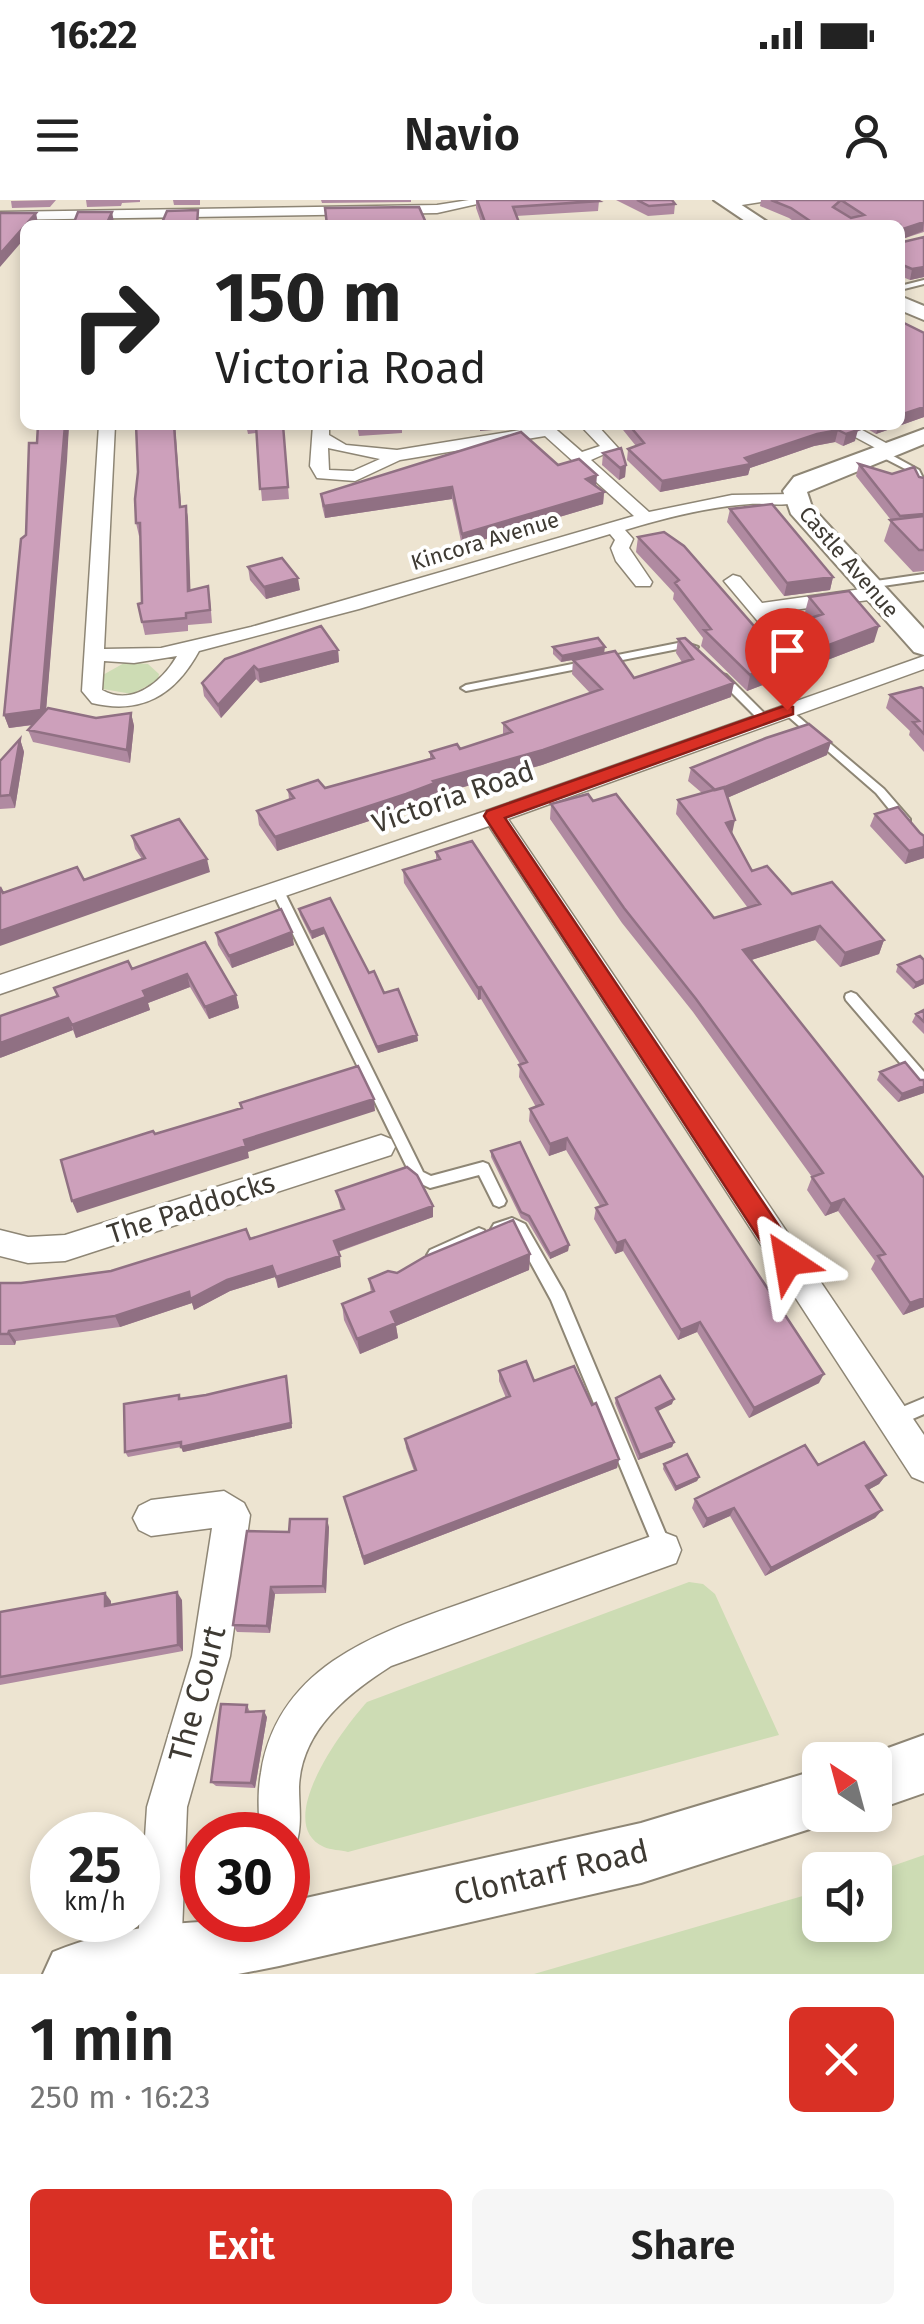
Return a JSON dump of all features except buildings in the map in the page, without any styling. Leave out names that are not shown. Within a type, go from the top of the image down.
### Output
[{"type":"street","points":[[0,216],[437,208],[490,200]]},
{"type":"street","points":[[725,202],[767,200]]},
{"type":"street","points":[[725,202],[755,220]]},
{"type":"street","points":[[437,208],[448,214],[450,220]]},
{"type":"street","points":[[296,210],[297,220]]},
{"type":"street","points":[[142,220],[146,211]]},
{"type":"street","points":[[107,430],[92,691],[99,699],[123,701],[152,695],[167,687],[191,648]]},
{"type":"street","points":[[321,431],[331,446],[352,453],[402,454],[533,430]]},
{"type":"street","points":[[546,430],[648,518]]},
{"type":"street","points":[[579,460],[610,448],[593,430]]},
{"type":"street","points":[[849,430],[885,451]]},
{"type":"street","points":[[321,431],[318,466],[324,475],[355,476],[402,454]]},
{"type":"street","name":"Castle Avenue","points":[[924,436],[803,482],[795,491],[795,499],[924,646]]},
{"type":"street","name":"Kincora Avenue","points":[[96,654],[134,658],[191,648],[370,601],[648,518],[752,497],[795,499]]},
{"type":"street","points":[[614,528],[624,539],[620,548],[625,560],[643,582]]},
{"type":"street","points":[[733,581],[782,636]]},
{"type":"street","points":[[758,609],[873,589]]},
{"type":"street","name":"Victoria Road","points":[[0,985],[494,816],[924,662]]},
{"type":"street","points":[[494,816],[924,1466]]},
{"type":"street","name":"The Paddocks","points":[[0,1242],[28,1250],[65,1248],[380,1147]]},
{"type":"street","name":"The Court","points":[[151,1518],[224,1509],[232,1515],[211,1656],[167,1807],[159,1957]]},
{"type":"street","points":[[280,1812],[281,1767],[296,1728],[318,1698],[347,1671],[380,1651],[664,1550]]},
{"type":"street","points":[[892,1775],[924,1764]]},
{"type":"street","name":"Clontarf Road","points":[[310,1922],[641,1854],[802,1804]]},
{"type":"street","name":"Clontarf Road","points":[[75,1974],[221,1942]]},
{"type":"lane","points":[[885,451],[909,468],[922,485]]},
{"type":"lane","points":[[909,468],[924,463]]},
{"type":"lane","points":[[873,589],[924,577]]},
{"type":"lane","points":[[466,688],[683,645],[692,647],[704,659]]},
{"type":"lane","points":[[716,671],[764,719]]},
{"type":"lane","points":[[787,710],[880,791],[912,829]]},
{"type":"lane","points":[[277,889],[418,1176],[430,1182],[482,1168],[499,1201]]},
{"type":"lane","points":[[851,997],[924,1081]]},
{"type":"lane","points":[[424,1262],[453,1244],[512,1224],[520,1229],[558,1297],[664,1550]]},
{"type":"lane","points":[[894,1420],[924,1406]]},
{"type":"green space","points":[[126,662],[148,664],[159,674],[158,680],[132,694],[103,689],[101,676]]},
{"type":"green space","points":[[689,1582],[703,1584],[715,1594],[779,1735],[348,1852],[324,1847],[310,1835],[310,1812],[306,1812],[309,1797],[330,1752],[367,1702]]},
{"type":"green space","points":[[924,1855],[924,1974],[534,1974],[802,1896],[802,1942],[892,1942],[892,1866]]},
{"type":"route","points":[[787,710],[494,816],[788,1261]]}]
